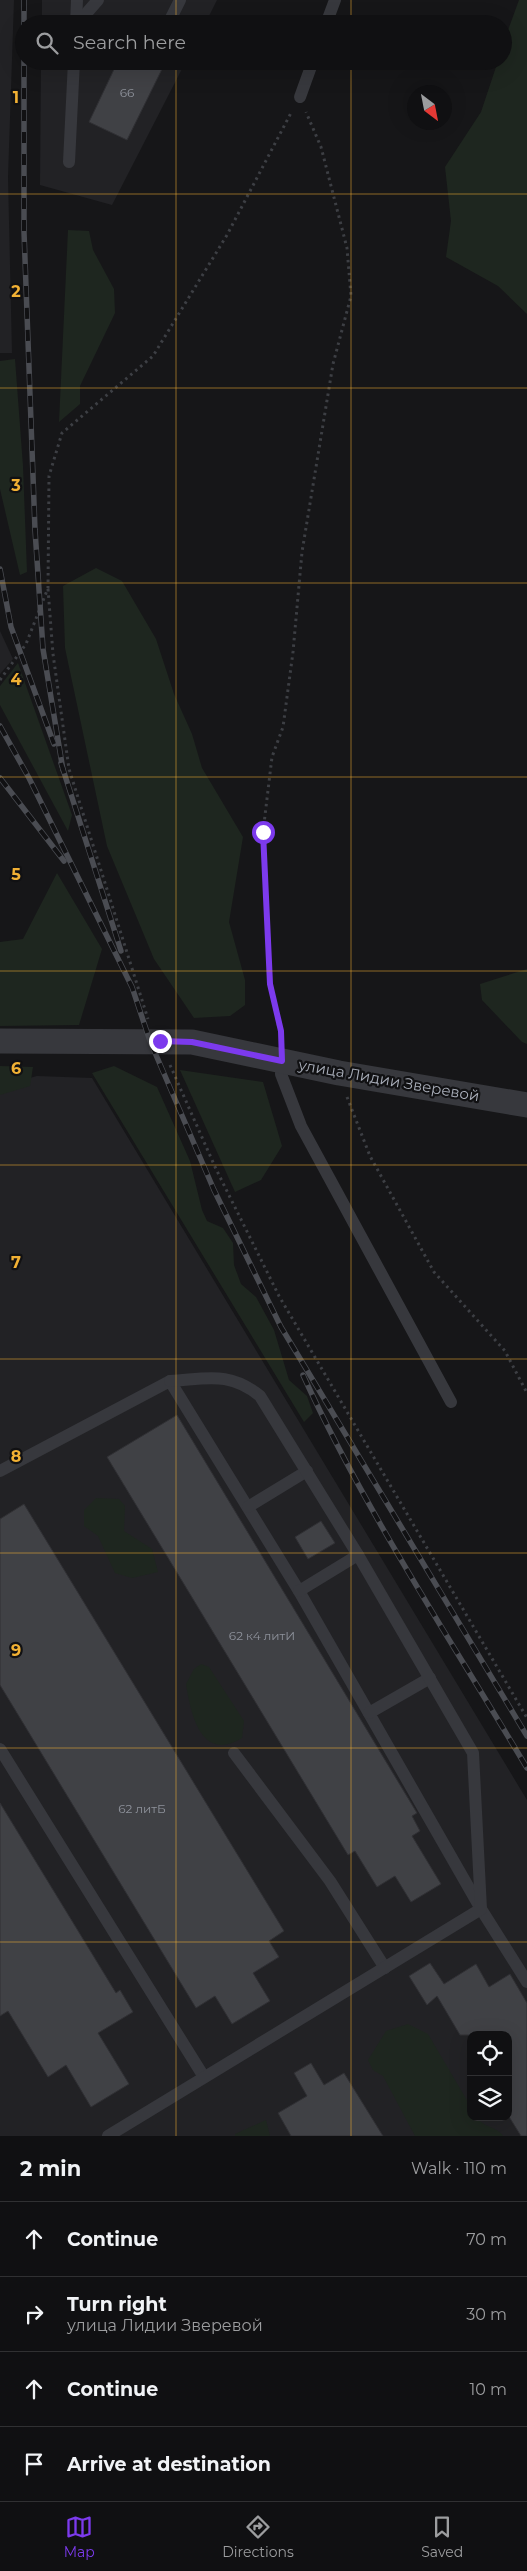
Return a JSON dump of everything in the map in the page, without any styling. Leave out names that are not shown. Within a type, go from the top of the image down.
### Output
[{"type":"street","name":"улица Лидии Зверевой","points":[[0,1041],[192,1042],[339,1072],[527,1105]]},
{"type":"lane","points":[[76,15],[77,0]]},
{"type":"lane","points":[[84,15],[98,0]]},
{"type":"lane","points":[[172,15],[180,0]]},
{"type":"lane","points":[[329,15],[335,0]]},
{"type":"lane","points":[[69,162],[74,70]]},
{"type":"lane","points":[[300,97],[310,70]]},
{"type":"lane","points":[[282,1061],[282,1079],[301,1126],[356,1232],[451,1402]]},
{"type":"lane","points":[[0,1471],[170,1381],[228,1378],[246,1385],[260,1396],[358,1555],[473,1753],[481,1909]]},
{"type":"lane","points":[[170,1381],[299,1591],[481,1909],[527,1982]]},
{"type":"lane","points":[[248,1507],[306,1471]]},
{"type":"lane","points":[[299,1591],[358,1555]]},
{"type":"lane","points":[[369,1713],[430,1678]]},
{"type":"lane","points":[[0,1749],[204,2077]]},
{"type":"lane","points":[[234,1753],[330,1880],[384,1968]]},
{"type":"lane","points":[[108,2136],[481,1909]]},
{"type":"path","points":[[300,97],[227,235],[154,356],[62,433],[49,476],[48,588],[53,654],[69,769],[158,1041],[216,1169],[279,1296],[527,1718]]},
{"type":"path","points":[[282,1061],[281,1031],[270,984],[263,832],[272,757],[283,727],[293,652],[302,552],[333,364],[351,296],[345,239],[320,147],[300,97]]},
{"type":"path","points":[[0,680],[26,644],[48,588]]},
{"type":"path","points":[[339,1072],[370,1156],[434,1272],[505,1351],[527,1393]]},
{"type":"shaded area","points":[[0,0],[14,0],[8,177],[12,353],[0,353]]},
{"type":"shaded area","points":[[42,0],[217,0],[210,15],[42,15]]},
{"type":"shaded area","points":[[519,0],[527,0],[527,314],[498,286],[446,257],[451,221],[445,167],[481,112],[495,70],[512,70],[512,19]]},
{"type":"shaded area","points":[[41,70],[181,70],[112,205],[40,185]]},
{"type":"shaded area","points":[[68,230],[89,231],[93,250],[114,289],[115,313],[80,386],[80,404],[59,422]]},
{"type":"shaded area","points":[[15,359],[23,466],[27,572],[20,575],[0,489],[0,361]]},
{"type":"shaded area","points":[[96,568],[122,581],[156,639],[174,694],[192,734],[202,768],[243,837],[229,922],[245,980],[245,1005],[230,1016],[194,1018],[154,959],[107,846],[65,648],[63,586]]},
{"type":"shaded area","points":[[0,631],[13,659],[0,674]]},
{"type":"shaded area","points":[[18,663],[72,815],[68,831],[0,705],[0,686]]},
{"type":"shaded area","points":[[57,873],[102,949],[79,1025],[0,1026],[0,942],[23,939]]},
{"type":"shaded area","points":[[527,969],[527,1044],[522,1042],[482,1000],[480,984]]},
{"type":"shaded area","points":[[0,1066],[33,1067],[30,1086],[0,1095]]},
{"type":"shaded area","points":[[114,1066],[157,1087],[190,1161],[202,1210],[207,1221],[223,1228],[233,1243],[234,1265],[241,1284],[256,1297],[274,1330],[289,1380],[307,1396],[313,1413],[304,1422],[92,1073]]},
{"type":"shaded area","points":[[180,1070],[263,1082],[282,1146],[261,1180],[235,1192]]},
{"type":"shaded area","points":[[37,1076],[92,1078],[527,1800],[527,2136],[0,2136],[0,1086]]},
{"type":"shaded area","points":[[96,1498],[119,1499],[125,1506],[124,1531],[152,1549],[158,1572],[132,1578],[115,1573],[98,1536],[84,1526],[84,1510]]},
{"type":"shaded area","points":[[201,1664],[209,1667],[244,1721],[242,1738],[228,1744],[217,1744],[208,1740],[200,1732],[191,1709],[186,1684],[194,1669]]},
{"type":"shaded area","points":[[408,2024],[428,2034],[467,2100],[467,2121],[480,2121],[497,2130],[503,2136],[415,2136],[383,2076],[373,2070],[368,2060],[386,2031]]},
{"type":"shaded area","points":[[266,2120],[270,2136],[235,2136],[235,2134]]},
{"type":"building","points":[[114,70],[162,70],[127,140],[89,122]]},
{"type":"building","points":[[177,1415],[417,1813],[412,1816],[420,1831],[412,1836],[441,1884],[411,1902],[395,1876],[377,1887],[355,1851],[348,1855],[107,1457]]},
{"type":"building","points":[[24,1504],[284,1931],[269,1941],[279,1957],[253,1973],[270,2001],[232,2024],[215,1996],[196,2008],[0,1685],[0,1519]]},
{"type":"building","points":[[321,1521],[335,1543],[308,1559],[295,1537]]},
{"type":"building","points":[[0,1803],[116,1993],[120,1990],[133,2012],[98,2033],[129,2084],[91,2107],[66,2065],[48,2077],[8,2011],[0,2016]]},
{"type":"building","points":[[430,1963],[444,1984],[476,1964],[489,1987],[510,1974],[527,2003],[527,2136],[521,2136],[512,2121],[512,2031],[467,2031],[467,2035],[460,2035],[437,1996],[427,2005],[409,1976]]},
{"type":"building","points":[[311,2063],[324,2085],[344,2073],[383,2136],[291,2136],[278,2113],[307,2096],[294,2073]]},
{"type":"railway","points":[[24,0],[24,15]]},
{"type":"railway","points":[[24,70],[24,232],[35,530],[43,649],[63,770]]},
{"type":"railway","points":[[0,569],[11,627],[54,744]]},
{"type":"railway","points":[[0,726],[29,778],[132,987],[150,1041],[214,1190],[281,1327],[527,1736]]},
{"type":"railway","points":[[61,763],[121,951]]},
{"type":"railway","points":[[0,778],[64,861]]},
{"type":"railway","points":[[303,1375],[353,1476],[527,1768]]},
{"type":"route","points":[[160,1041],[192,1042],[282,1061],[281,1031],[270,984],[263,832]]}]
